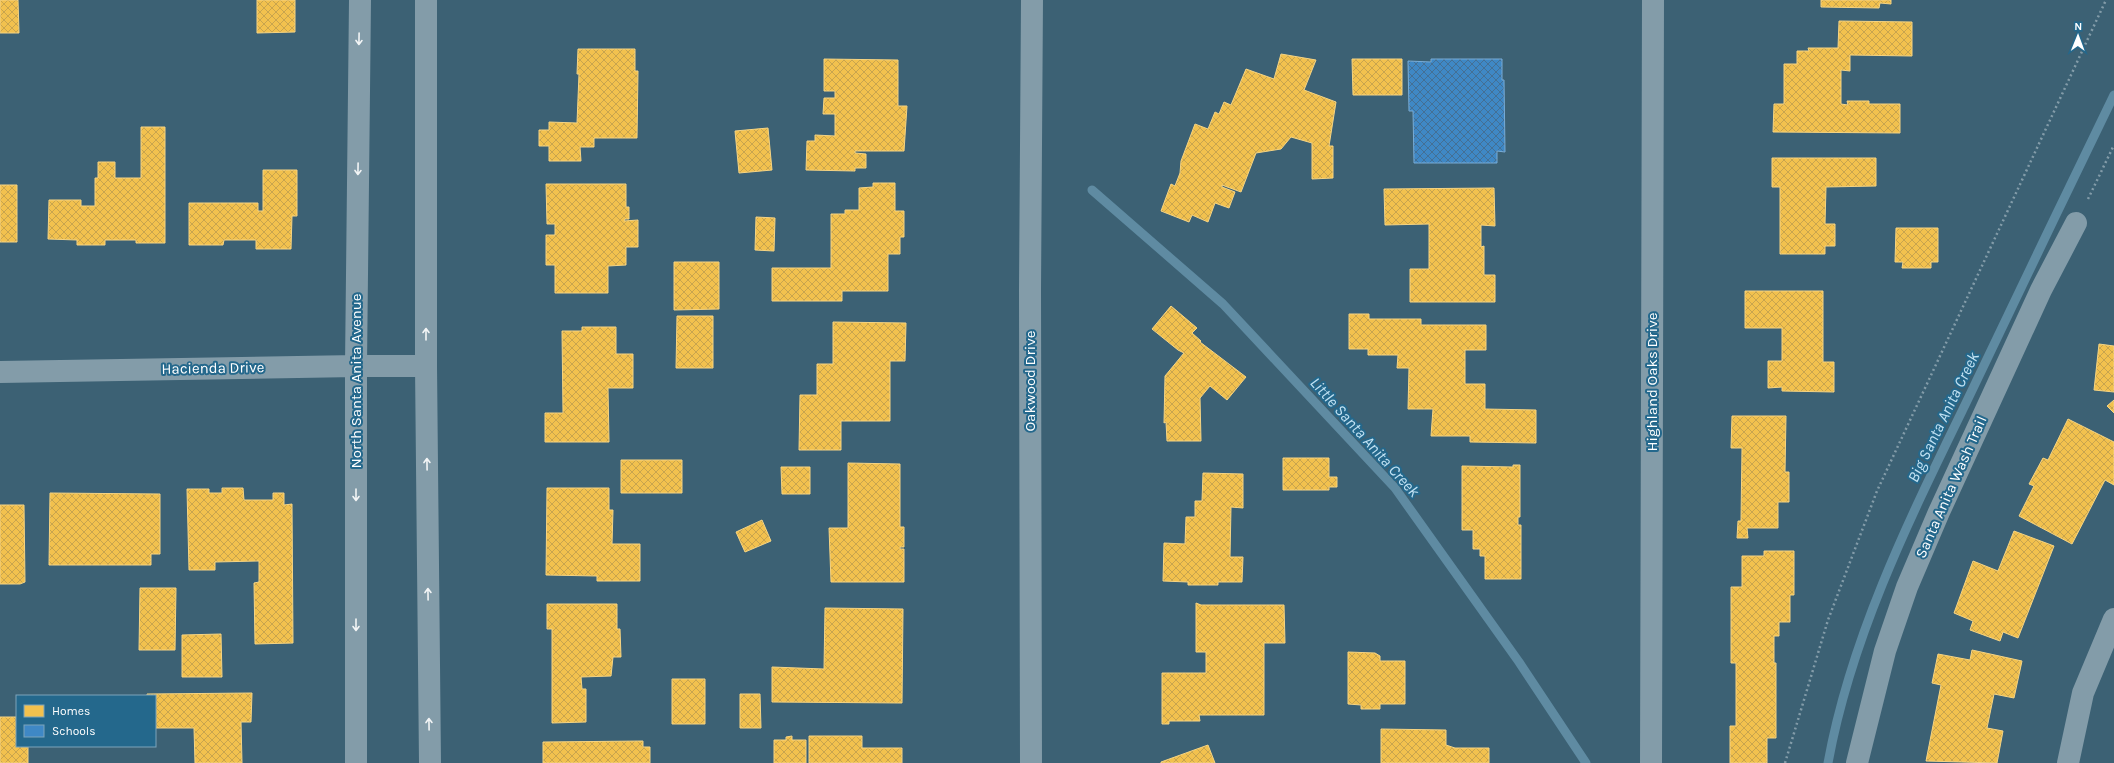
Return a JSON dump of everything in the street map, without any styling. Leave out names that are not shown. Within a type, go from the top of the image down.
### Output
[{"type":"street","name":"North Santa Anita Avenue","points":[[356,763],[356,366],[360,0]]},
{"type":"street","points":[[426,0],[426,366],[430,763]]},
{"type":"street","name":"Oakwood Drive","points":[[1031,763],[1030,282],[1032,0]]},
{"type":"street","name":"Highland Oaks Drive","points":[[1651,763],[1653,0]]},
{"type":"street","name":"Santa Anita Wash Trail","points":[[1857,763],[1885,651],[1907,588],[1939,512],[2041,290],[2076,222]]},
{"type":"street","name":"Hacienda Drive","points":[[0,372],[426,366]]},
{"type":"street","points":[[2068,763],[2083,693],[2114,619]]},
{"type":"path","points":[[1785,763],[1828,620],[1877,491],[2106,0]]},
{"type":"path","points":[[2076,222],[2114,145]]},
{"type":"building: Homes","points":[[0,0],[18,0],[19,33],[0,33]]},
{"type":"building: Homes","points":[[257,0],[295,0],[295,32],[257,33]]},
{"type":"building: Homes","points":[[1821,0],[1891,0],[1891,4],[1880,3],[1879,8],[1821,7]]},
{"type":"building: Homes","points":[[1839,21],[1912,22],[1912,56],[1850,55],[1850,71],[1841,70],[1841,104],[1848,105],[1847,101],[1869,101],[1869,104],[1900,104],[1900,133],[1773,132],[1774,104],[1784,104],[1784,64],[1797,64],[1797,51],[1809,51],[1808,48],[1838,48]]},
{"type":"building: Homes","points":[[578,49],[635,49],[635,71],[638,71],[637,138],[594,138],[594,147],[580,147],[581,161],[549,161],[549,146],[539,146],[539,130],[549,130],[549,122],[577,123],[579,74],[577,74]]},
{"type":"building: Homes","points":[[1281,54],[1316,60],[1304,90],[1336,102],[1329,146],[1333,146],[1333,178],[1312,179],[1312,143],[1291,137],[1281,149],[1256,153],[1241,192],[1222,185],[1222,187],[1235,192],[1229,208],[1215,203],[1208,222],[1192,215],[1189,222],[1161,211],[1171,184],[1175,186],[1180,173],[1181,161],[1195,124],[1208,129],[1215,112],[1219,114],[1224,102],[1231,105],[1246,69],[1274,79]]},
{"type":"building: Homes","points":[[824,59],[898,60],[898,106],[907,106],[904,151],[855,151],[855,153],[866,154],[866,168],[855,168],[855,171],[806,170],[807,141],[815,141],[815,135],[835,136],[835,114],[823,114],[824,98],[835,98],[835,91],[824,91]]},
{"type":"building: Homes","points":[[1352,59],[1402,59],[1402,95],[1353,95]]},
{"type":"building: Homes","points":[[141,127],[165,127],[165,243],[136,243],[136,240],[105,240],[105,245],[77,245],[77,240],[48,239],[49,200],[81,200],[81,206],[95,206],[95,178],[98,178],[98,162],[115,162],[115,178],[141,178]]},
{"type":"building: Homes","points":[[768,128],[772,170],[739,173],[735,131]]},
{"type":"building: Homes","points":[[1772,158],[1876,158],[1876,186],[1826,187],[1825,224],[1835,224],[1835,246],[1825,246],[1825,254],[1780,254],[1780,187],[1772,187]]},
{"type":"building: Homes","points":[[263,170],[297,170],[297,216],[292,216],[291,249],[256,249],[256,240],[224,240],[223,245],[189,245],[189,203],[258,203],[258,211],[263,211]]},
{"type":"building: Homes","points":[[873,183],[895,183],[895,211],[904,211],[904,237],[900,237],[900,254],[888,254],[888,291],[842,291],[842,301],[772,301],[772,268],[831,268],[831,214],[845,214],[845,210],[859,210],[859,188],[873,187]]},
{"type":"building: Homes","points":[[546,184],[626,184],[626,207],[629,207],[629,219],[625,219],[624,221],[638,220],[638,247],[626,247],[626,265],[608,266],[608,293],[555,293],[555,265],[546,265],[546,235],[555,235],[555,224],[547,224]]},
{"type":"building: Homes","points":[[0,185],[17,185],[17,242],[0,242]]},
{"type":"building: Homes","points":[[1494,188],[1495,226],[1481,225],[1481,247],[1484,246],[1484,275],[1495,275],[1495,302],[1410,302],[1410,269],[1429,269],[1429,224],[1385,225],[1384,189]]},
{"type":"building: Homes","points":[[756,217],[775,218],[774,251],[755,250]]},
{"type":"building: Homes","points":[[1896,228],[1938,228],[1938,262],[1931,262],[1931,268],[1902,268],[1903,262],[1895,262]]},
{"type":"building: Homes","points":[[674,262],[719,262],[719,309],[674,310]]},
{"type":"building: Homes","points":[[1745,291],[1823,291],[1823,362],[1834,362],[1834,392],[1782,391],[1782,387],[1768,388],[1768,361],[1782,361],[1782,328],[1745,328]]},
{"type":"building: Homes","points":[[1171,306],[1197,328],[1192,333],[1201,341],[1200,342],[1246,377],[1227,400],[1210,386],[1200,398],[1201,441],[1167,441],[1166,422],[1164,423],[1165,376],[1184,353],[1152,329]]},
{"type":"building: Homes","points":[[1349,314],[1369,314],[1369,319],[1421,319],[1421,325],[1486,325],[1486,350],[1465,350],[1465,384],[1485,384],[1485,409],[1536,410],[1536,443],[1470,442],[1470,436],[1431,436],[1433,409],[1408,409],[1409,368],[1397,368],[1398,355],[1368,355],[1368,349],[1349,349]]},
{"type":"building: Homes","points":[[677,316],[713,316],[713,368],[676,368]]},
{"type":"building: Homes","points":[[833,322],[906,323],[905,361],[890,361],[890,421],[841,421],[841,450],[799,450],[800,395],[817,395],[817,364],[833,364]]},
{"type":"building: Homes","points":[[582,327],[616,327],[616,354],[633,354],[633,388],[608,388],[609,442],[545,442],[545,413],[563,413],[562,331],[582,331]]},
{"type":"building: Homes","points":[[2099,344],[2114,346],[2114,392],[2094,390]]},
{"type":"building: Homes","points":[[2114,400],[2114,413],[2107,406]]},
{"type":"building: Homes","points":[[1732,416],[1786,416],[1785,472],[1789,472],[1789,502],[1778,502],[1778,528],[1747,528],[1748,538],[1737,538],[1738,521],[1741,521],[1742,448],[1731,448]]},
{"type":"building: Homes","points":[[2068,419],[2114,442],[2114,485],[2105,480],[2072,544],[2019,516],[2034,486],[2029,484],[2043,458],[2048,460]]},
{"type":"building: Homes","points":[[1283,458],[1329,458],[1329,477],[1337,477],[1337,487],[1329,487],[1329,490],[1283,490]]},
{"type":"building: Homes","points":[[621,460],[682,460],[682,493],[621,493]]},
{"type":"building: Homes","points":[[848,463],[900,464],[900,527],[904,527],[904,547],[900,547],[900,549],[904,549],[904,582],[831,582],[829,528],[848,528]]},
{"type":"building: Homes","points":[[1513,465],[1520,465],[1520,517],[1518,517],[1518,525],[1521,525],[1521,579],[1485,579],[1485,556],[1480,556],[1480,549],[1473,549],[1473,530],[1462,530],[1462,466],[1513,467]]},
{"type":"building: Homes","points":[[781,467],[810,467],[810,494],[782,494]]},
{"type":"building: Homes","points":[[1203,473],[1243,474],[1243,508],[1231,507],[1230,557],[1243,557],[1242,582],[1218,582],[1218,585],[1188,585],[1188,582],[1163,581],[1164,543],[1185,544],[1186,517],[1195,517],[1195,501],[1202,501]]},
{"type":"building: Homes","points":[[222,488],[243,488],[244,500],[273,500],[273,493],[284,493],[284,505],[292,504],[293,643],[255,644],[254,583],[259,582],[259,561],[215,562],[215,570],[189,570],[187,489],[209,489],[209,493],[222,493]]},
{"type":"building: Homes","points":[[547,488],[609,488],[609,510],[613,510],[612,544],[640,544],[640,581],[597,581],[597,576],[546,575]]},
{"type":"building: Homes","points":[[50,493],[160,494],[160,554],[151,554],[151,565],[49,565]]},
{"type":"building: Homes","points":[[0,505],[24,505],[25,582],[20,584],[0,584]]},
{"type":"building: Homes","points":[[762,520],[771,541],[745,552],[736,532]]},
{"type":"building: Homes","points":[[2014,531],[2054,546],[2018,638],[2003,632],[2000,641],[1970,630],[1973,621],[1954,613],[1973,561],[1998,571]]},
{"type":"building: Homes","points":[[1764,551],[1794,551],[1794,595],[1790,595],[1790,622],[1779,622],[1779,636],[1774,636],[1774,663],[1776,663],[1776,738],[1767,738],[1767,763],[1730,763],[1730,726],[1736,726],[1736,663],[1731,663],[1731,587],[1742,587],[1742,556],[1764,556]]},
{"type":"building: Homes","points":[[140,588],[176,588],[175,650],[139,650]]},
{"type":"building: Homes","points":[[1196,603],[1201,605],[1284,605],[1285,643],[1264,643],[1264,715],[1199,715],[1200,721],[1169,721],[1169,724],[1162,724],[1162,673],[1206,673],[1206,652],[1196,652]]},
{"type":"building: Homes","points":[[547,604],[617,604],[617,629],[620,629],[621,657],[613,657],[611,676],[581,677],[582,689],[586,689],[586,722],[552,723],[552,629],[547,629]]},
{"type":"building: Homes","points":[[825,608],[903,609],[902,703],[772,702],[772,667],[824,669]]},
{"type":"building: Homes","points":[[221,634],[222,677],[182,677],[182,635]]},
{"type":"building: Homes","points":[[1972,650],[2022,661],[2014,698],[1994,694],[1987,728],[2003,731],[1997,763],[1926,761],[1941,685],[1932,683],[1938,654],[1970,660]]},
{"type":"building: Homes","points":[[1348,652],[1375,653],[1380,656],[1380,661],[1405,661],[1405,704],[1380,704],[1380,709],[1361,709],[1361,705],[1348,704]]},
{"type":"building: Homes","points":[[672,679],[705,679],[705,724],[672,724]]},
{"type":"building: Homes","points":[[252,693],[251,722],[241,722],[242,763],[195,763],[194,728],[156,728],[156,695],[147,694]]},
{"type":"building: Homes","points":[[740,694],[760,694],[761,728],[740,728]]},
{"type":"building: Homes","points":[[0,717],[16,717],[16,747],[28,747],[28,763],[0,763]]},
{"type":"building: Homes","points":[[1381,729],[1446,730],[1446,745],[1455,748],[1489,748],[1489,763],[1381,763]]},
{"type":"building: Homes","points":[[792,736],[792,740],[806,740],[806,763],[774,763],[774,740],[786,740],[786,737]]},
{"type":"building: Homes","points":[[809,736],[862,736],[862,748],[902,748],[902,763],[809,763]]},
{"type":"building: Homes","points":[[643,741],[643,747],[650,747],[650,763],[543,763],[543,742]]},
{"type":"building: Homes","points":[[1208,745],[1215,763],[1161,763],[1161,762]]},
{"type":"building: Schools","points":[[1431,59],[1502,59],[1502,80],[1504,80],[1505,152],[1497,151],[1497,163],[1414,163],[1413,111],[1409,111],[1408,61],[1431,62]]},
{"type":"waterway","name":"Big Santa Anita Creek","points":[[1828,763],[1838,716],[1851,670],[1884,580],[1923,492],[2114,95]]},
{"type":"waterway","name":"Little Santa Anita Creek","points":[[1092,190],[1223,304],[1395,488],[1519,662],[1586,763]]}]
